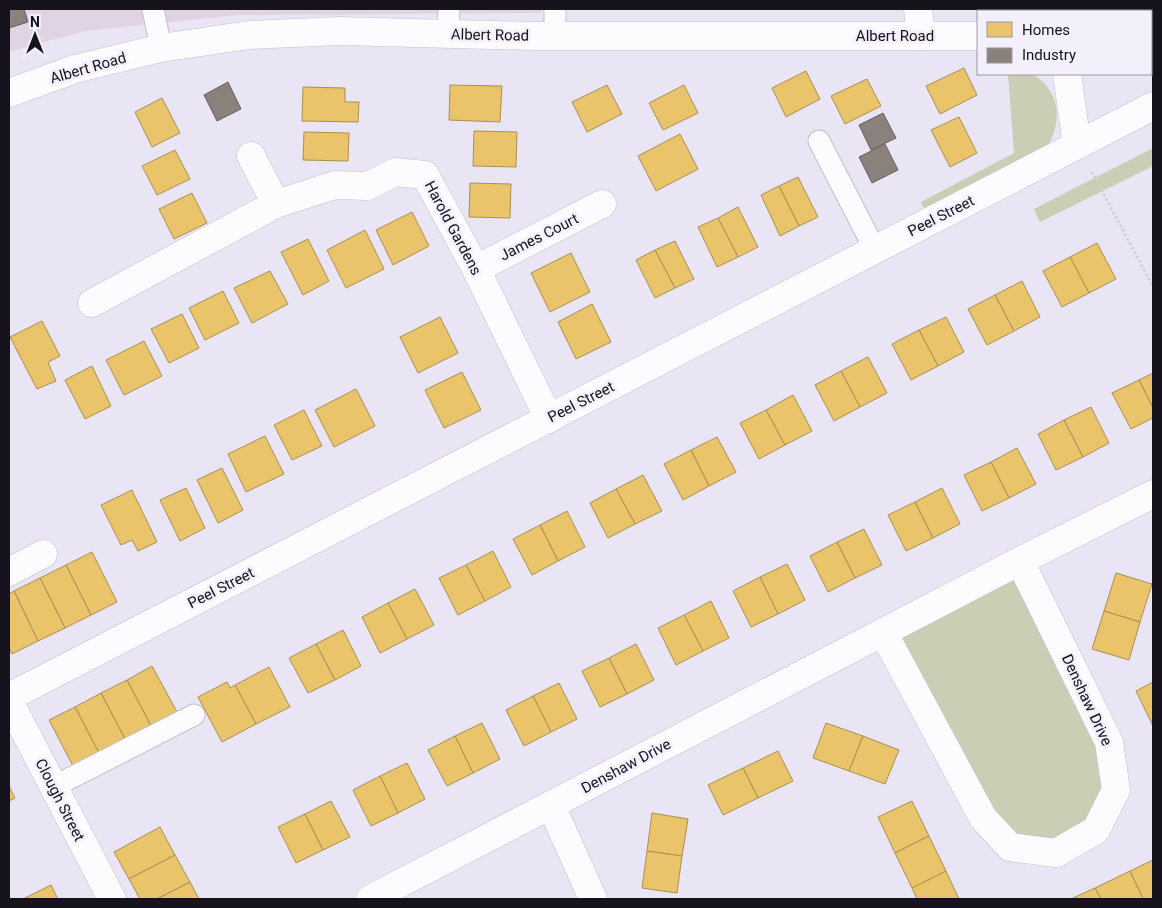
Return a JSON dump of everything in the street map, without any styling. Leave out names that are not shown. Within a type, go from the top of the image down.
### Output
[{"type":"street","points":[[918,9],[921,36]]},
{"type":"street","name":"Albert Road","points":[[9,93],[75,70],[161,48],[248,35],[340,31],[448,21],[555,36],[977,36]]},
{"type":"street","points":[[1066,75],[1077,145]]},
{"type":"street","name":"Peel Street","points":[[9,699],[1153,106]]},
{"type":"street","points":[[251,156],[276,204]]},
{"type":"street","name":"Harold Gardens","points":[[92,303],[276,204],[335,185],[368,186],[395,172],[425,175],[476,269],[548,419]]},
{"type":"street","name":"James Court","points":[[476,269],[602,204]]},
{"type":"street","name":"Denshaw Drive","points":[[370,899],[1020,561],[1153,494]]},
{"type":"street","points":[[9,572],[43,554]]},
{"type":"street","name":"Denshaw Drive","points":[[883,632],[983,818],[1010,847],[1056,852],[1096,830],[1116,790],[1109,742],[1020,561]]},
{"type":"street","name":"Clough Street","points":[[9,699],[112,899]]},
{"type":"street","points":[[551,805],[593,899]]},
{"type":"lane","points":[[153,9],[161,48]]},
{"type":"lane","points":[[555,9],[555,36]]},
{"type":"lane","points":[[819,141],[875,250]]},
{"type":"lane","points":[[53,787],[194,715]]},
{"type":"path","points":[[1077,145],[1153,287]]},
{"type":"shaded area","points":[[9,9],[541,9],[541,13],[238,15],[85,31],[9,52]]},
{"type":"green space","points":[[1008,75],[1033,75],[1044,83],[1050,91],[1056,107],[1056,123],[1047,148],[927,214],[921,202],[1014,153]]},
{"type":"green space","points":[[1153,148],[1153,166],[1040,222],[1034,209]]},
{"type":"green space","points":[[1020,561],[1116,790],[1056,853],[1010,847],[883,633]]},
{"type":"building: Homes","points":[[964,68],[977,95],[940,114],[926,86]]},
{"type":"building: Homes","points":[[806,71],[820,99],[786,117],[772,88]]},
{"type":"building: Homes","points":[[867,79],[881,106],[845,124],[831,96]]},
{"type":"building: Homes","points":[[450,85],[502,86],[500,122],[449,120]]},
{"type":"building: Homes","points":[[607,85],[622,114],[587,132],[572,102]]},
{"type":"building: Homes","points":[[684,85],[698,113],[663,130],[649,103]]},
{"type":"building: Homes","points":[[303,87],[345,88],[345,102],[359,102],[358,122],[302,121]]},
{"type":"building: Homes","points":[[162,98],[180,133],[152,147],[135,112]]},
{"type":"building: Homes","points":[[959,117],[977,153],[950,167],[931,130]]},
{"type":"building: Homes","points":[[474,131],[517,132],[516,167],[473,166]]},
{"type":"building: Homes","points":[[304,132],[349,133],[348,161],[303,160]]},
{"type":"building: Homes","points":[[680,134],[698,169],[656,191],[638,156]]},
{"type":"building: Homes","points":[[175,150],[190,179],[157,195],[142,166]]},
{"type":"building: Homes","points":[[798,177],[818,217],[799,226],[779,186]]},
{"type":"building: Homes","points":[[470,183],[511,184],[510,218],[469,217]]},
{"type":"building: Homes","points":[[779,186],[799,226],[780,236],[761,195]]},
{"type":"building: Homes","points":[[192,193],[207,223],[174,239],[159,209]]},
{"type":"building: Homes","points":[[738,207],[758,247],[738,257],[718,218]]},
{"type":"building: Homes","points":[[412,212],[429,246],[393,265],[376,230]]},
{"type":"building: Homes","points":[[718,218],[738,257],[717,267],[698,227]]},
{"type":"building: Homes","points":[[365,230],[384,269],[346,288],[327,250]]},
{"type":"building: Homes","points":[[308,239],[329,281],[303,295],[281,252]]},
{"type":"building: Homes","points":[[675,241],[694,279],[675,288],[655,250]]},
{"type":"building: Homes","points":[[1097,243],[1116,279],[1089,293],[1070,257]]},
{"type":"building: Homes","points":[[655,250],[675,288],[655,298],[636,260]]},
{"type":"building: Homes","points":[[571,253],[590,292],[550,312],[531,273]]},
{"type":"building: Homes","points":[[1070,257],[1089,293],[1062,307],[1043,271]]},
{"type":"building: Homes","points":[[270,271],[288,304],[252,323],[234,288]]},
{"type":"building: Homes","points":[[1022,281],[1040,317],[1014,331],[995,295]]},
{"type":"building: Homes","points":[[223,291],[239,323],[205,340],[189,308]]},
{"type":"building: Homes","points":[[995,295],[1014,331],[987,345],[968,309]]},
{"type":"building: Homes","points":[[592,304],[611,342],[576,359],[558,322]]},
{"type":"building: Homes","points":[[182,314],[199,348],[169,363],[151,329]]},
{"type":"building: Homes","points":[[440,317],[458,353],[418,373],[400,337]]},
{"type":"building: Homes","points":[[946,317],[964,352],[938,366],[919,330]]},
{"type":"building: Homes","points":[[42,321],[60,356],[48,362],[56,381],[37,389],[10,337]]},
{"type":"building: Homes","points":[[919,330],[938,366],[911,380],[892,344]]},
{"type":"building: Homes","points":[[144,341],[162,376],[124,395],[106,360]]},
{"type":"building: Homes","points":[[868,357],[887,393],[860,407],[841,371]]},
{"type":"building: Homes","points":[[92,366],[111,406],[85,419],[65,380]]},
{"type":"building: Homes","points":[[841,371],[860,407],[834,421],[815,385]]},
{"type":"building: Homes","points":[[462,372],[481,410],[444,428],[425,390]]},
{"type":"building: Homes","points":[[1153,373],[1153,408],[1139,380]]},
{"type":"building: Homes","points":[[1139,380],[1153,408],[1153,418],[1131,429],[1112,393]]},
{"type":"building: Homes","points":[[356,389],[375,426],[334,447],[315,410]]},
{"type":"building: Homes","points":[[793,395],[812,431],[785,445],[766,410]]},
{"type":"building: Homes","points":[[1091,407],[1109,443],[1083,457],[1064,420]]},
{"type":"building: Homes","points":[[304,410],[322,446],[292,460],[274,425]]},
{"type":"building: Homes","points":[[766,410],[785,445],[759,459],[740,423]]},
{"type":"building: Homes","points":[[1064,420],[1083,457],[1056,470],[1038,434]]},
{"type":"building: Homes","points":[[265,436],[284,474],[246,492],[228,454]]},
{"type":"building: Homes","points":[[717,437],[736,472],[709,486],[691,450]]},
{"type":"building: Homes","points":[[1017,448],[1036,484],[1009,498],[991,462]]},
{"type":"building: Homes","points":[[691,450],[709,486],[683,500],[664,464]]},
{"type":"building: Homes","points":[[991,462],[1009,498],[982,511],[964,475]]},
{"type":"building: Homes","points":[[222,468],[243,510],[218,523],[197,480]]},
{"type":"building: Homes","points":[[643,475],[662,511],[635,524],[616,489]]},
{"type":"building: Homes","points":[[186,488],[205,528],[180,541],[160,500]]},
{"type":"building: Homes","points":[[942,488],[960,524],[933,538],[915,502]]},
{"type":"building: Homes","points":[[616,489],[635,524],[608,538],[590,503]]},
{"type":"building: Homes","points":[[132,490],[157,542],[138,551],[132,540],[121,545],[101,505]]},
{"type":"building: Homes","points":[[915,502],[933,538],[906,551],[888,515]]},
{"type":"building: Homes","points":[[567,511],[585,547],[558,561],[540,525]]},
{"type":"building: Homes","points":[[540,525],[558,561],[532,575],[513,539]]},
{"type":"building: Homes","points":[[864,529],[882,565],[855,578],[837,542]]},
{"type":"building: Homes","points":[[837,542],[855,578],[828,592],[810,556]]},
{"type":"building: Homes","points":[[493,551],[511,587],[485,601],[466,565]]},
{"type":"building: Homes","points":[[92,552],[117,602],[91,615],[66,565]]},
{"type":"building: Homes","points":[[787,564],[805,600],[778,614],[760,577]]},
{"type":"building: Homes","points":[[66,565],[91,615],[65,628],[40,578]]},
{"type":"building: Homes","points":[[466,565],[485,601],[458,615],[439,578]]},
{"type":"building: Homes","points":[[1116,573],[1152,584],[1140,622],[1104,611]]},
{"type":"building: Homes","points":[[760,577],[778,614],[751,627],[733,591]]},
{"type":"building: Homes","points":[[40,578],[65,628],[38,641],[14,591]]},
{"type":"building: Homes","points":[[415,589],[434,625],[407,639],[388,603]]},
{"type":"building: Homes","points":[[14,591],[38,641],[12,654],[9,647],[9,594]]},
{"type":"building: Homes","points":[[711,601],[729,638],[703,651],[684,615]]},
{"type":"building: Homes","points":[[388,603],[407,639],[380,653],[362,617]]},
{"type":"building: Homes","points":[[1104,611],[1140,622],[1129,660],[1092,649]]},
{"type":"building: Homes","points":[[684,615],[703,651],[676,665],[658,628]]},
{"type":"building: Homes","points":[[343,630],[361,666],[335,680],[316,644]]},
{"type":"building: Homes","points":[[316,644],[335,680],[308,693],[289,658]]},
{"type":"building: Homes","points":[[636,644],[654,680],[627,694],[609,658]]},
{"type":"building: Homes","points":[[609,658],[627,694],[600,707],[582,671]]},
{"type":"building: Homes","points":[[152,666],[177,712],[151,726],[127,680]]},
{"type":"building: Homes","points":[[269,667],[290,707],[256,724],[235,685]]},
{"type":"building: Homes","points":[[127,680],[151,726],[125,739],[101,693]]},
{"type":"building: Homes","points":[[227,682],[230,688],[235,685],[256,724],[222,742],[198,697]]},
{"type":"building: Homes","points":[[1153,682],[1153,726],[1136,691]]},
{"type":"building: Homes","points":[[559,683],[577,719],[551,732],[533,696]]},
{"type":"building: Homes","points":[[101,693],[125,739],[99,753],[75,707]]},
{"type":"building: Homes","points":[[533,696],[551,732],[524,746],[506,710]]},
{"type":"building: Homes","points":[[75,707],[99,753],[73,766],[49,720]]},
{"type":"building: Homes","points":[[482,723],[500,759],[473,773],[455,736]]},
{"type":"building: Homes","points":[[826,723],[863,736],[849,771],[813,758]]},
{"type":"building: Homes","points":[[455,736],[473,773],[447,786],[428,750]]},
{"type":"building: Homes","points":[[863,736],[899,750],[885,784],[849,771]]},
{"type":"building: Homes","points":[[778,751],[793,781],[758,798],[743,768]]},
{"type":"building: Homes","points":[[407,763],[425,799],[398,813],[380,776]]},
{"type":"building: Homes","points":[[743,768],[758,798],[723,815],[708,785]]},
{"type":"building: Homes","points":[[380,776],[398,813],[371,826],[353,790]]},
{"type":"building: Homes","points":[[9,786],[15,798],[9,801]]},
{"type":"building: Homes","points":[[331,801],[350,837],[323,850],[305,814]]},
{"type":"building: Homes","points":[[912,801],[929,836],[895,853],[878,817]]},
{"type":"building: Homes","points":[[652,813],[688,819],[682,856],[647,851]]},
{"type":"building: Homes","points":[[305,814],[323,850],[296,863],[278,827]]},
{"type":"building: Homes","points":[[160,827],[175,855],[129,879],[114,852]]},
{"type":"building: Homes","points":[[929,836],[946,871],[912,888],[895,853]]},
{"type":"building: Homes","points":[[647,851],[682,856],[677,893],[642,888]]},
{"type":"building: Homes","points":[[175,855],[190,882],[157,899],[140,899],[129,879]]},
{"type":"building: Homes","points":[[1153,860],[1153,899],[1143,899],[1130,871]]},
{"type":"building: Homes","points":[[946,871],[959,899],[917,899],[912,888]]},
{"type":"building: Homes","points":[[1130,871],[1143,899],[1101,899],[1095,888]]},
{"type":"building: Homes","points":[[190,882],[199,899],[157,899]]},
{"type":"building: Homes","points":[[51,885],[58,899],[23,899]]},
{"type":"building: Homes","points":[[1095,888],[1101,899],[1071,899]]},
{"type":"building: Industry","points":[[9,9],[24,9],[28,22],[9,28]]},
{"type":"building: Industry","points":[[228,82],[241,109],[217,121],[204,95]]},
{"type":"building: Industry","points":[[883,113],[896,138],[871,150],[859,125]]},
{"type":"building: Industry","points":[[885,144],[898,170],[872,183],[859,157]]}]
